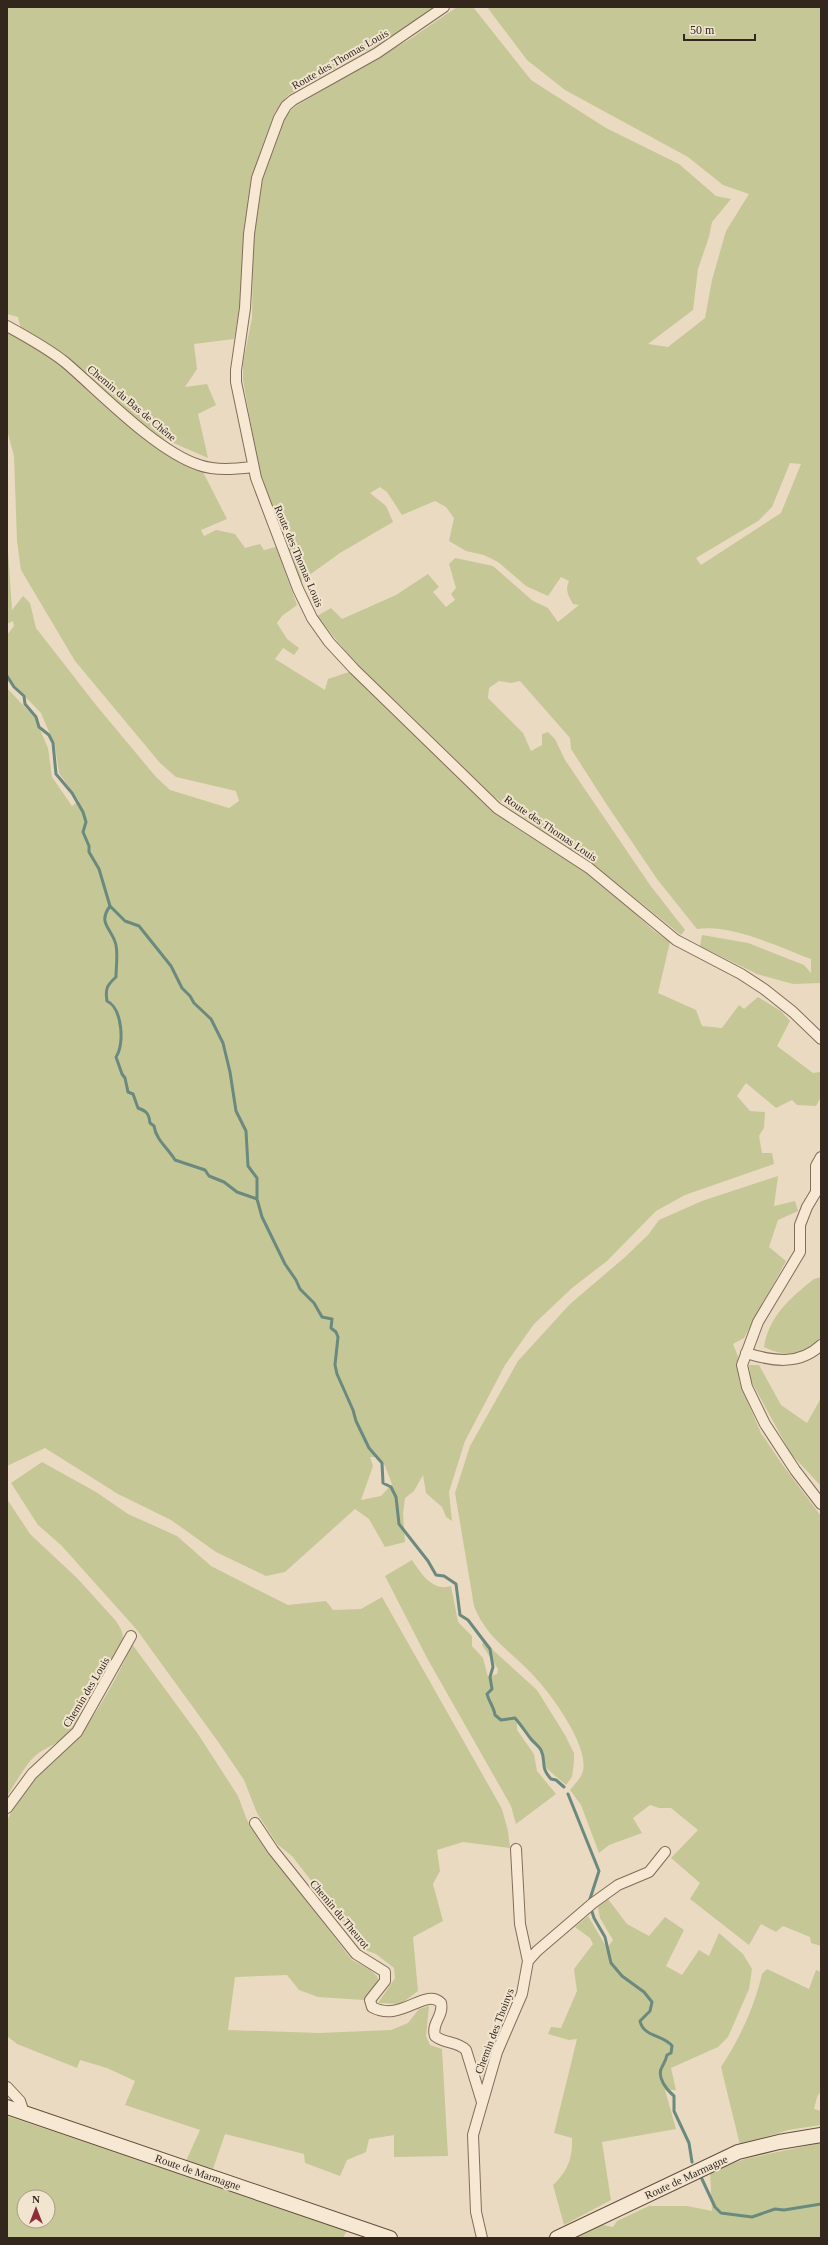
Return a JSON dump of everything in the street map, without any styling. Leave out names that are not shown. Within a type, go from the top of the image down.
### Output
[{"type":"main road","name":"Route de Marmagne","points":[[7,2107],[390,2238]]},
{"type":"main road","name":"Route de Marmagne","points":[[557,2238],[738,2152],[779,2142],[821,2135]]},
{"type":"street","name":"Route des Thomas Louis","points":[[444,7],[370,57],[293,100],[286,106],[279,118],[265,153],[252,203],[245,308],[236,370],[253,467],[263,501],[305,605],[321,632],[354,669],[497,808],[595,872],[662,931],[676,940],[741,974],[764,989],[793,1012],[821,1040]]},
{"type":"street","name":"Chemin du Bas de Chêne","points":[[7,326],[64,362],[127,417],[182,458],[199,465],[216,468],[253,467]]},
{"type":"street","points":[[821,1157],[816,1166],[816,1192],[807,1207],[800,1225],[800,1252],[758,1322],[742,1365],[743,1375],[754,1403],[795,1470],[821,1504]]},
{"type":"street","points":[[746,1353],[764,1358],[790,1360],[804,1356],[821,1345]]},
{"type":"street","name":"Chemin des Louis","points":[[7,1808],[32,1774],[77,1732],[131,1636]]},
{"type":"street","name":"Chemin du Theurot","points":[[255,1824],[273,1850],[356,1954],[385,1972],[385,1981],[370,2000],[372,2008],[387,2012],[407,2009],[426,1999],[438,2000],[441,2003],[442,2011],[434,2026],[435,2036],[440,2040],[462,2046],[466,2050],[482,2102]]},
{"type":"street","points":[[516,1849],[520,1924],[528,1961]]},
{"type":"street","points":[[528,1961],[537,1951],[590,1906],[618,1885],[649,1872],[665,1852]]},
{"type":"street","name":"Chemin des Thoinys","points":[[482,2238],[476,2212],[473,2148],[475,2127],[497,2052],[522,1994],[528,1961]]},
{"type":"street","points":[[7,2088],[20,2100],[24,2113]]},
{"type":"green space","points":[[7,7],[436,7],[388,39],[288,95],[275,112],[260,152],[250,193],[244,229],[240,306],[234,339],[194,344],[197,369],[185,387],[207,384],[216,405],[198,414],[208,458],[160,437],[21,329],[18,317],[7,314]]},
{"type":"green space","points":[[457,7],[473,7],[531,80],[606,128],[679,164],[716,196],[731,199],[712,222],[709,237],[698,269],[693,310],[648,344],[668,347],[705,318],[712,280],[726,231],[749,194],[723,185],[688,157],[565,90],[527,60],[487,7],[821,7],[821,983],[793,984],[757,974],[700,946],[702,935],[748,943],[804,965],[811,973],[811,959],[770,943],[740,933],[725,930],[711,928],[697,929],[657,879],[607,805],[571,749],[570,738],[520,681],[511,683],[499,681],[489,688],[488,698],[523,733],[531,751],[542,745],[542,734],[548,732],[555,739],[565,760],[650,885],[685,930],[681,935],[600,870],[493,796],[403,708],[359,668],[317,616],[331,608],[342,619],[396,595],[428,574],[439,587],[433,592],[446,607],[455,600],[451,594],[456,588],[449,564],[455,558],[493,566],[533,601],[548,608],[558,622],[579,605],[573,604],[568,595],[567,587],[569,581],[561,577],[548,596],[526,586],[498,562],[484,555],[466,551],[449,541],[454,518],[446,507],[435,501],[402,515],[387,492],[380,487],[370,493],[386,506],[393,522],[340,553],[301,581],[282,527],[268,500],[259,470],[243,380],[243,363],[252,318],[255,212],[261,179],[285,116],[296,106],[410,39]],"holes":[[[790,463],[801,464],[781,513],[701,565],[696,558],[758,521],[772,507]]]},
{"type":"green space","points":[[7,331],[62,363],[159,450],[203,472],[227,519],[201,530],[204,536],[216,530],[235,534],[245,548],[260,544],[264,550],[276,547],[297,605],[282,616],[277,623],[287,639],[299,648],[294,655],[283,648],[275,659],[325,690],[328,679],[352,671],[360,681],[393,710],[446,766],[487,804],[600,881],[653,930],[670,942],[658,993],[696,1010],[702,1026],[722,1028],[739,1005],[744,1009],[758,997],[781,1011],[790,1021],[777,1046],[813,1073],[821,1072],[821,1097],[816,1106],[797,1105],[792,1100],[776,1108],[746,1083],[737,1096],[750,1111],[765,1112],[764,1128],[759,1136],[762,1153],[772,1153],[774,1164],[685,1195],[656,1211],[607,1261],[572,1288],[534,1324],[505,1365],[465,1441],[449,1492],[452,1521],[446,1517],[442,1507],[426,1493],[423,1475],[414,1491],[405,1498],[403,1514],[405,1542],[385,1547],[369,1519],[355,1509],[285,1572],[266,1576],[216,1552],[171,1520],[118,1494],[45,1448],[7,1466],[7,688],[35,718],[48,748],[52,777],[72,806],[79,801],[59,773],[55,746],[41,713],[7,678],[7,635],[14,626],[13,621],[7,624],[7,536],[12,610],[23,596],[30,603],[36,628],[96,705],[156,777],[170,790],[229,808],[239,801],[236,791],[176,777],[160,763],[75,661],[21,570],[17,541],[14,456],[7,430]],"holes":[[[370,1457],[378,1457],[385,1466],[392,1484],[381,1496],[361,1500],[373,1466]]]},
{"type":"green space","points":[[778,1176],[774,1206],[795,1201],[798,1211],[778,1220],[769,1247],[786,1261],[744,1338],[733,1344],[739,1359],[739,1381],[761,1433],[821,1516],[821,1946],[811,1943],[810,1937],[783,1926],[776,1932],[761,1924],[749,1945],[690,1899],[700,1883],[671,1858],[698,1830],[671,1808],[659,1808],[650,1805],[633,1818],[642,1833],[609,1845],[599,1853],[581,1805],[570,1790],[581,1776],[584,1765],[576,1737],[558,1706],[539,1681],[491,1635],[479,1617],[474,1606],[455,1493],[470,1446],[518,1361],[570,1304],[624,1258],[648,1235],[659,1220],[702,1201]]},
{"type":"green space","points":[[821,1277],[821,1339],[807,1349],[794,1354],[780,1353],[764,1347],[771,1326],[782,1308],[805,1286],[814,1279]]},
{"type":"green space","points":[[749,1365],[759,1365],[781,1405],[807,1423],[821,1398],[821,1486],[791,1454],[751,1381]]},
{"type":"green space","points":[[42,1462],[96,1492],[128,1514],[177,1536],[211,1566],[288,1605],[326,1601],[333,1610],[361,1609],[382,1597],[502,1809],[508,1831],[510,1848],[463,1842],[437,1850],[440,1871],[433,1884],[443,1921],[413,1937],[418,1991],[401,2004],[378,2003],[395,1978],[394,1968],[376,1954],[365,1950],[292,1856],[277,1844],[257,1813],[244,1780],[137,1630],[61,1545],[38,1525],[11,1483]]},
{"type":"green space","points":[[7,1499],[30,1534],[77,1578],[116,1621],[122,1631],[123,1638],[117,1657],[109,1672],[74,1728],[64,1738],[44,1749],[31,1760],[7,1796]]},
{"type":"green space","points":[[412,1560],[423,1576],[433,1584],[444,1587],[451,1586],[458,1622],[472,1636],[472,1646],[483,1658],[488,1677],[497,1674],[498,1669],[482,1645],[484,1639],[494,1651],[537,1690],[565,1735],[574,1753],[572,1777],[566,1785],[545,1767],[542,1751],[517,1719],[517,1730],[534,1754],[537,1771],[556,1794],[516,1824],[511,1806],[427,1658],[385,1576]]},
{"type":"green space","points":[[132,1644],[198,1734],[238,1796],[247,1820],[262,1844],[352,1960],[369,1969],[377,1976],[379,1983],[364,2000],[318,1997],[299,1990],[287,1975],[235,1977],[228,2030],[319,2033],[391,2030],[408,2023],[419,2009],[429,2006],[426,2036],[430,2045],[442,2049],[448,2156],[394,2157],[394,2135],[369,2139],[366,2152],[347,2160],[340,2176],[305,2163],[304,2154],[225,2134],[213,2169],[186,2161],[200,2130],[125,2105],[135,2081],[107,2068],[80,2060],[77,2068],[17,2044],[7,2036],[7,1821],[23,1792],[64,1751],[85,1727],[111,1687]]},
{"type":"green space","points":[[608,1899],[627,1924],[649,1936],[665,1917],[684,1930],[666,1966],[682,1975],[699,1950],[709,1956],[719,1933],[743,1954],[752,1969],[749,1989],[728,2037],[718,2047],[671,2068],[676,2090],[665,2090],[676,2129],[602,2142],[611,2200],[564,2225],[553,2185],[562,2175],[568,2164],[572,2138],[554,2133],[577,2039],[569,2040],[548,2034],[551,2027],[561,2028],[577,1991],[574,1969],[593,1944],[590,1938],[575,1927],[588,1916],[607,1948],[613,1940],[600,1918],[598,1907]]},
{"type":"green space","points":[[767,1969],[809,1989],[816,1970],[821,1972],[821,2091],[817,2097],[814,2109],[821,2111],[821,2125],[788,2130],[740,2145],[721,2067],[746,2022],[759,1987],[762,1974]]},
{"type":"green space","points":[[7,2116],[347,2230],[343,2238],[7,2238]]},
{"type":"green space","points":[[820,2143],[821,2238],[573,2238],[603,2225],[613,2227],[617,2221],[649,2206],[687,2206],[712,2211],[710,2172],[745,2159]]},
{"type":"waterway","points":[[7,676],[14,687],[24,696],[25,704],[36,717],[39,727],[49,735],[53,743],[56,774],[72,793],[83,812],[86,822],[83,832],[89,846],[89,852],[99,869],[110,906],[125,921],[139,926],[171,966],[182,988],[190,996],[194,1003],[211,1019],[223,1043],[230,1072],[236,1111],[246,1131],[248,1166],[257,1178],[257,1199],[262,1217],[285,1264],[296,1280],[300,1289],[314,1303],[322,1317],[332,1319],[331,1328],[336,1332],[338,1337],[335,1365],[337,1374],[353,1410],[356,1421],[369,1448],[382,1463],[383,1483],[391,1487],[396,1497],[399,1524],[428,1561],[436,1575],[444,1576],[456,1584],[460,1615],[468,1620],[490,1649],[493,1667],[490,1677],[492,1689],[487,1694],[494,1709],[495,1715],[501,1720],[515,1718],[541,1750],[543,1754],[544,1767],[547,1774],[551,1779],[556,1780],[564,1787]]},
{"type":"waterway","points":[[110,906],[106,912],[105,922],[116,945],[117,961],[116,977],[107,988],[106,997],[107,1001],[112,1005],[119,1018],[121,1035],[119,1051],[116,1057],[125,1078],[128,1092],[133,1094],[138,1108],[145,1111],[148,1115],[150,1123],[154,1126],[157,1136],[175,1160],[205,1170],[209,1176],[224,1182],[237,1192],[257,1199]]},
{"type":"waterway","points":[[568,1794],[599,1871],[589,1902],[594,1918],[605,1937],[611,1963],[622,1976],[644,1992],[652,2002],[650,2011],[640,2021],[642,2026],[649,2033],[668,2042],[672,2046],[671,2053],[667,2055],[660,2075],[663,2083],[674,2096],[674,2111],[689,2143],[692,2162]]},
{"type":"waterway","points":[[701,2177],[715,2207],[721,2213],[752,2217],[775,2209],[784,2210],[821,2204]]}]
